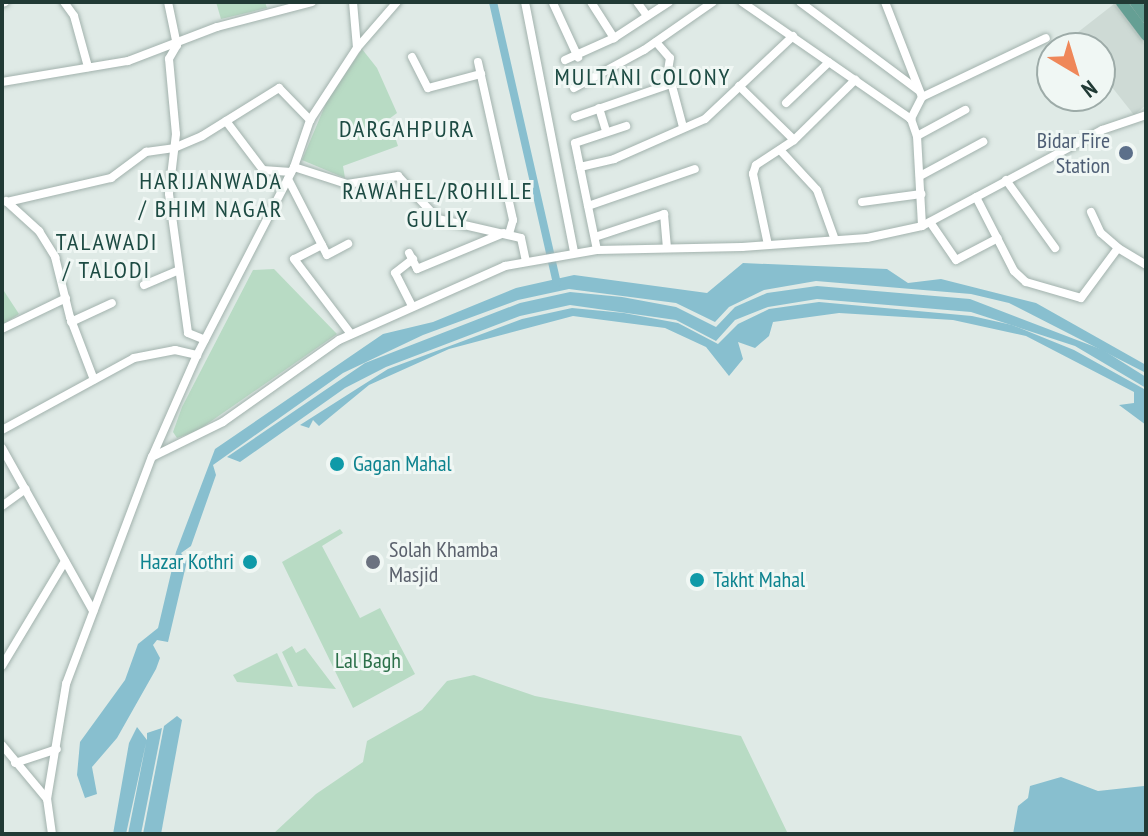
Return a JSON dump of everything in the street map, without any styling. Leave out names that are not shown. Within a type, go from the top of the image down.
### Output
[{"type":"main road","points":[[1121,2],[1146,35]]},
{"type":"main road","points":[[1135,2],[1146,17]]},
{"type":"street","points":[[64,2],[74,16],[88,67]]},
{"type":"street","points":[[168,2],[177,45],[169,59],[174,148],[169,194],[188,333],[205,340]]},
{"type":"street","points":[[2,82],[88,67],[177,45],[217,27],[312,2]]},
{"type":"street","points":[[353,2],[357,48]]},
{"type":"street","points":[[52,834],[47,799],[66,684],[152,457],[197,355],[291,173],[310,120],[357,48],[397,2]]},
{"type":"street","points":[[525,2],[574,252]]},
{"type":"street","points":[[591,2],[614,38]]},
{"type":"street","points":[[637,2],[647,16]]},
{"type":"street","points":[[565,60],[578,57],[614,38],[669,2]]},
{"type":"street","points":[[574,88],[656,42],[713,2]]},
{"type":"street","points":[[742,2],[911,119],[917,136],[926,224],[956,260],[998,238]]},
{"type":"street","points":[[800,2],[920,93]]},
{"type":"street","points":[[885,2],[920,93],[911,119]]},
{"type":"street","points":[[553,3],[578,57]]},
{"type":"street","points":[[580,167],[614,159],[705,119],[793,36]]},
{"type":"street","points":[[656,42],[670,58],[668,71],[674,83],[683,127]]},
{"type":"street","points":[[920,93],[1036,42]]},
{"type":"street","points":[[412,57],[428,88],[481,74]]},
{"type":"street","points":[[412,306],[395,273],[411,256],[417,269],[507,233],[513,220],[478,62]]},
{"type":"street","points":[[786,103],[829,62]]},
{"type":"street","points":[[768,245],[753,174],[756,165],[794,140],[855,80]]},
{"type":"street","points":[[575,117],[674,83]]},
{"type":"street","points":[[739,86],[794,140]]},
{"type":"street","points":[[4,200],[80,189],[111,178],[146,152],[174,148],[279,88],[310,120]]},
{"type":"street","points":[[599,108],[606,131]]},
{"type":"street","points":[[917,136],[965,110]]},
{"type":"street","points":[[152,457],[223,422],[351,334],[412,306],[529,261],[597,250],[835,240],[926,224],[1102,130],[1146,115]]},
{"type":"street","points":[[226,121],[263,170],[347,184],[398,176],[438,219],[521,238],[529,261]]},
{"type":"street","points":[[597,250],[576,141],[626,126]]},
{"type":"street","points":[[920,176],[983,142]]},
{"type":"street","points":[[780,150],[817,190],[835,240]]},
{"type":"street","points":[[588,206],[695,169]]},
{"type":"street","points":[[291,173],[327,255],[348,244]]},
{"type":"street","points":[[1006,180],[1055,248]]},
{"type":"street","points":[[862,202],[921,194]]},
{"type":"street","points":[[976,197],[1022,279],[1081,298],[1118,248]]},
{"type":"street","points":[[4,200],[39,231],[55,257],[71,322],[94,380]]},
{"type":"street","points":[[1091,212],[1101,233],[1146,265]]},
{"type":"street","points":[[595,237],[664,214],[667,248]]},
{"type":"street","points":[[322,245],[294,259],[351,334]]},
{"type":"street","points":[[144,285],[179,270]]},
{"type":"street","points":[[2,329],[66,298]]},
{"type":"street","points":[[71,322],[112,303]]},
{"type":"street","points":[[2,430],[134,358],[175,350],[197,355]]},
{"type":"street","points":[[2,448],[93,611]]},
{"type":"street","points":[[2,506],[25,489]]},
{"type":"street","points":[[2,666],[65,561]]},
{"type":"street","points":[[2,745],[47,799]]},
{"type":"street","points":[[15,763],[57,749]]},
{"type":"shaded area","points":[[1114,4],[1146,46],[1146,105],[1134,115],[1116,92],[1116,32],[1078,32]]},
{"type":"green space","points":[[216,2],[265,2],[267,8],[221,19]]},
{"type":"green space","points":[[362,49],[377,68],[397,113],[389,119],[398,146],[343,166],[345,178],[302,160],[327,101]]},
{"type":"green space","points":[[274,269],[337,334],[197,431],[177,438],[173,432],[182,407],[253,270]]},
{"type":"green space","points":[[2,288],[19,314],[2,325]]},
{"type":"green space","name":"Lal Bagh","points":[[340,529],[343,533],[322,546],[360,618],[380,608],[415,674],[353,708],[282,562]]},
{"type":"green space","points":[[292,646],[296,653],[305,648],[336,689],[298,686],[282,652]]},
{"type":"green space","points":[[277,653],[293,687],[237,682],[233,675]]},
{"type":"green space","points":[[474,675],[535,696],[741,736],[788,834],[273,834],[316,794],[363,762],[367,741],[422,710],[447,681]]},
{"type":"water","points":[[743,263],[887,269],[908,283],[941,279],[1036,303],[1146,365],[1146,373],[1009,303],[971,294],[816,281],[764,290],[729,307],[715,322],[676,303],[569,289],[518,300],[423,335],[343,373],[213,465],[216,475],[191,546],[181,553],[187,561],[168,642],[157,640],[153,645],[160,658],[156,669],[117,738],[92,767],[97,794],[85,798],[77,775],[80,742],[125,680],[138,644],[158,628],[176,552],[215,449],[383,334],[433,322],[516,288],[574,275],[707,293]]},
{"type":"water","points":[[817,286],[970,299],[1103,350],[1146,377],[1146,388],[1075,346],[971,312],[817,299],[768,307],[735,320],[716,341],[676,320],[570,305],[520,316],[386,367],[345,388],[240,462],[227,457],[365,363],[520,303],[570,292],[622,297],[676,307],[716,327],[735,307],[767,293]]},
{"type":"water","points":[[819,302],[972,316],[1012,325],[1074,350],[1144,389],[1146,425],[1119,405],[1134,403],[1134,392],[1026,336],[953,320],[839,313],[773,322],[769,336],[755,348],[738,342],[743,359],[729,376],[706,347],[665,328],[573,316],[449,349],[369,385],[319,426],[313,420],[309,428],[300,425],[388,369],[522,319],[572,308],[624,313],[678,323],[718,344],[738,324],[769,309]]},
{"type":"water","points":[[177,716],[182,720],[161,834],[143,834],[164,726]]},
{"type":"water","points":[[137,727],[147,740],[147,733],[162,728],[141,834],[128,834],[146,743],[126,834],[113,834],[129,743]]},
{"type":"water","points":[[1061,777],[1098,791],[1144,786],[1146,834],[1013,834],[1018,806],[1028,798],[1030,786]]},
{"type":"waterway","points":[[493,2],[557,283]]},
{"type":"place","name":"Bidar Fire Station","points":[[1126,153]]},
{"type":"place","name":"Gagan Mahal","points":[[337,464]]},
{"type":"place","name":"Hazar Kothri","points":[[250,562]]},
{"type":"place","name":"Solah Khamba Masjid","points":[[373,562]]},
{"type":"place","name":"Takht Mahal","points":[[697,580]]},
{"type":"district","name":"MULTANI COLONY","points":[[643,77]]},
{"type":"district","name":"DARGAHPURA","points":[[407,129]]},
{"type":"district","name":"HARIJANWADA / BHIM NAGAR","points":[[211,195]]},
{"type":"district","name":"RAWAHEL/ROHILLE GULLY","points":[[438,205]]},
{"type":"district","name":"TALAWADI / TALODI","points":[[107,256]]}]
